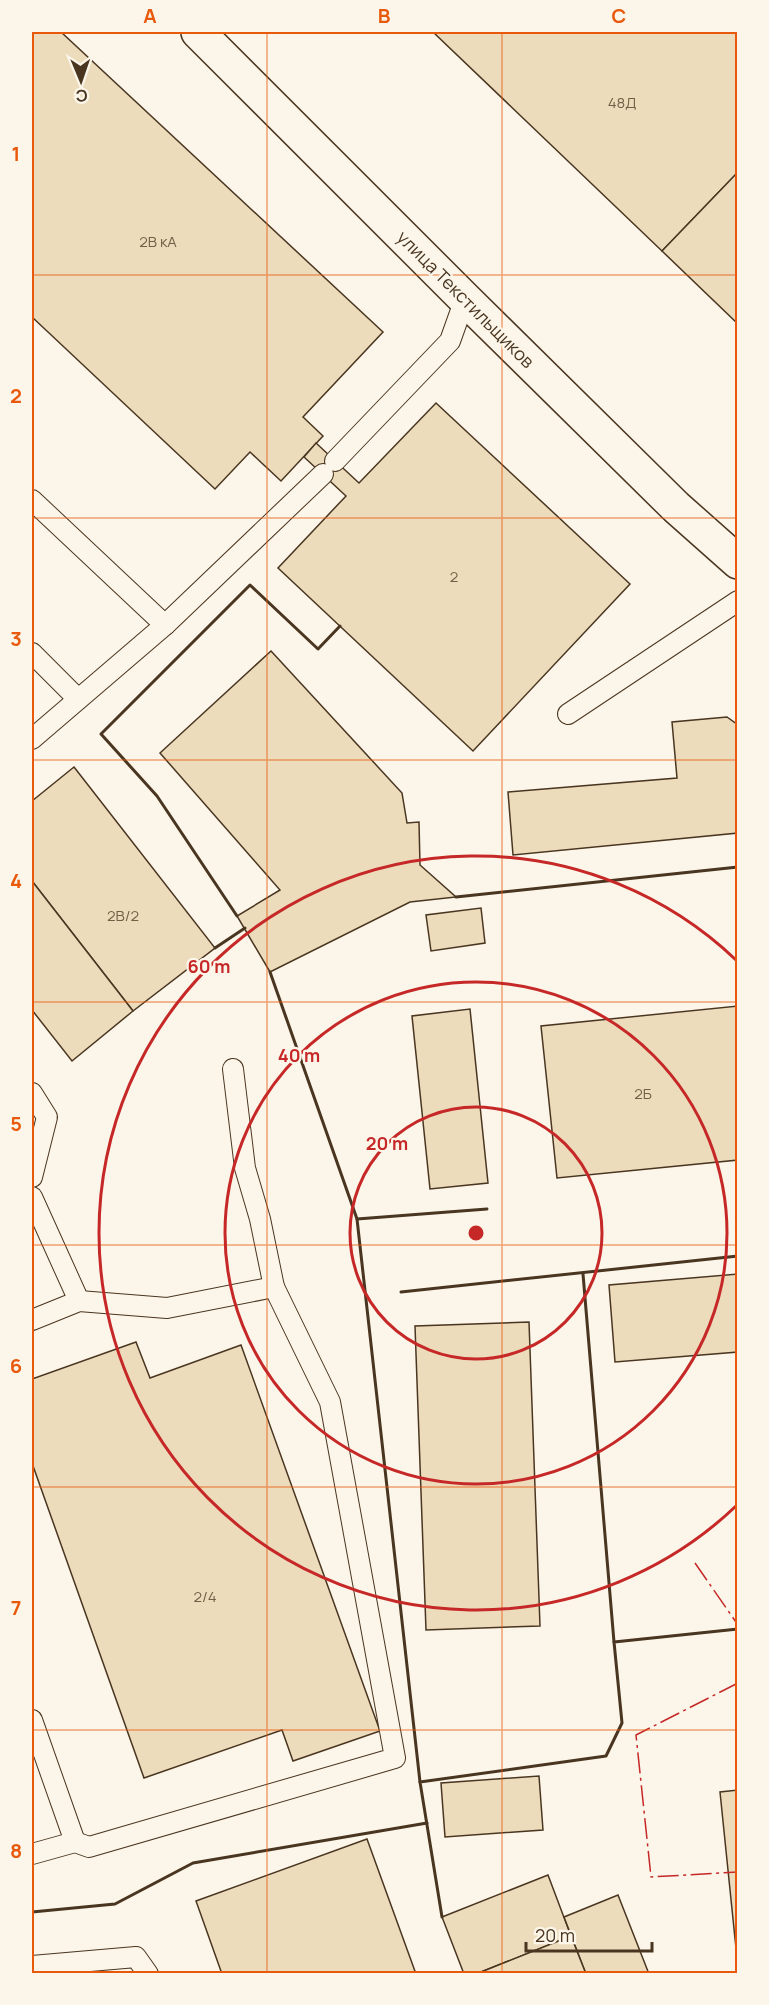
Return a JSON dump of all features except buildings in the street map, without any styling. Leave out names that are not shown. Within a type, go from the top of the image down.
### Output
[{"type":"street","name":"улица Текстильщиков","points":[[198,32],[676,507],[738,562]]},
{"type":"lane","points":[[32,739],[165,625],[329,467],[450,341],[465,299]]},
{"type":"lane","points":[[32,500],[165,625]]},
{"type":"lane","points":[[568,714],[738,601]]},
{"type":"lane","points":[[32,653],[78,699]]},
{"type":"lane","points":[[32,1854],[75,1842],[89,1847],[395,1758],[330,1402],[274,1287],[260,1219],[245,1167],[233,1069]]},
{"type":"lane","points":[[32,1093],[47,1117],[32,1177]]},
{"type":"lane","points":[[32,1197],[79,1301]]},
{"type":"lane","points":[[32,1320],[79,1301],[167,1308],[274,1287]]},
{"type":"lane","points":[[32,1720],[75,1842]]},
{"type":"lane","points":[[32,1966],[136,1957],[148,1974]]},
{"type":"wall","points":[[237,916],[157,796],[101,734],[250,585],[318,649],[340,626]]},
{"type":"wall","points":[[456,897],[738,867]]},
{"type":"wall","points":[[215,948],[245,928]]},
{"type":"wall","points":[[270,972],[357,1219],[487,1209]]},
{"type":"wall","points":[[357,1219],[420,1782]]},
{"type":"wall","points":[[401,1292],[738,1256]]},
{"type":"wall","points":[[583,1274],[614,1642]]},
{"type":"wall","points":[[442,1917],[420,1782],[606,1756],[622,1723],[614,1642],[738,1629]]},
{"type":"wall","points":[[32,1912],[115,1904],[193,1863],[427,1823]]},
{"type":"power","points":[[695,1563],[738,1625]]},
{"type":"power","points":[[738,1683],[636,1735],[651,1877],[738,1872]]}]
